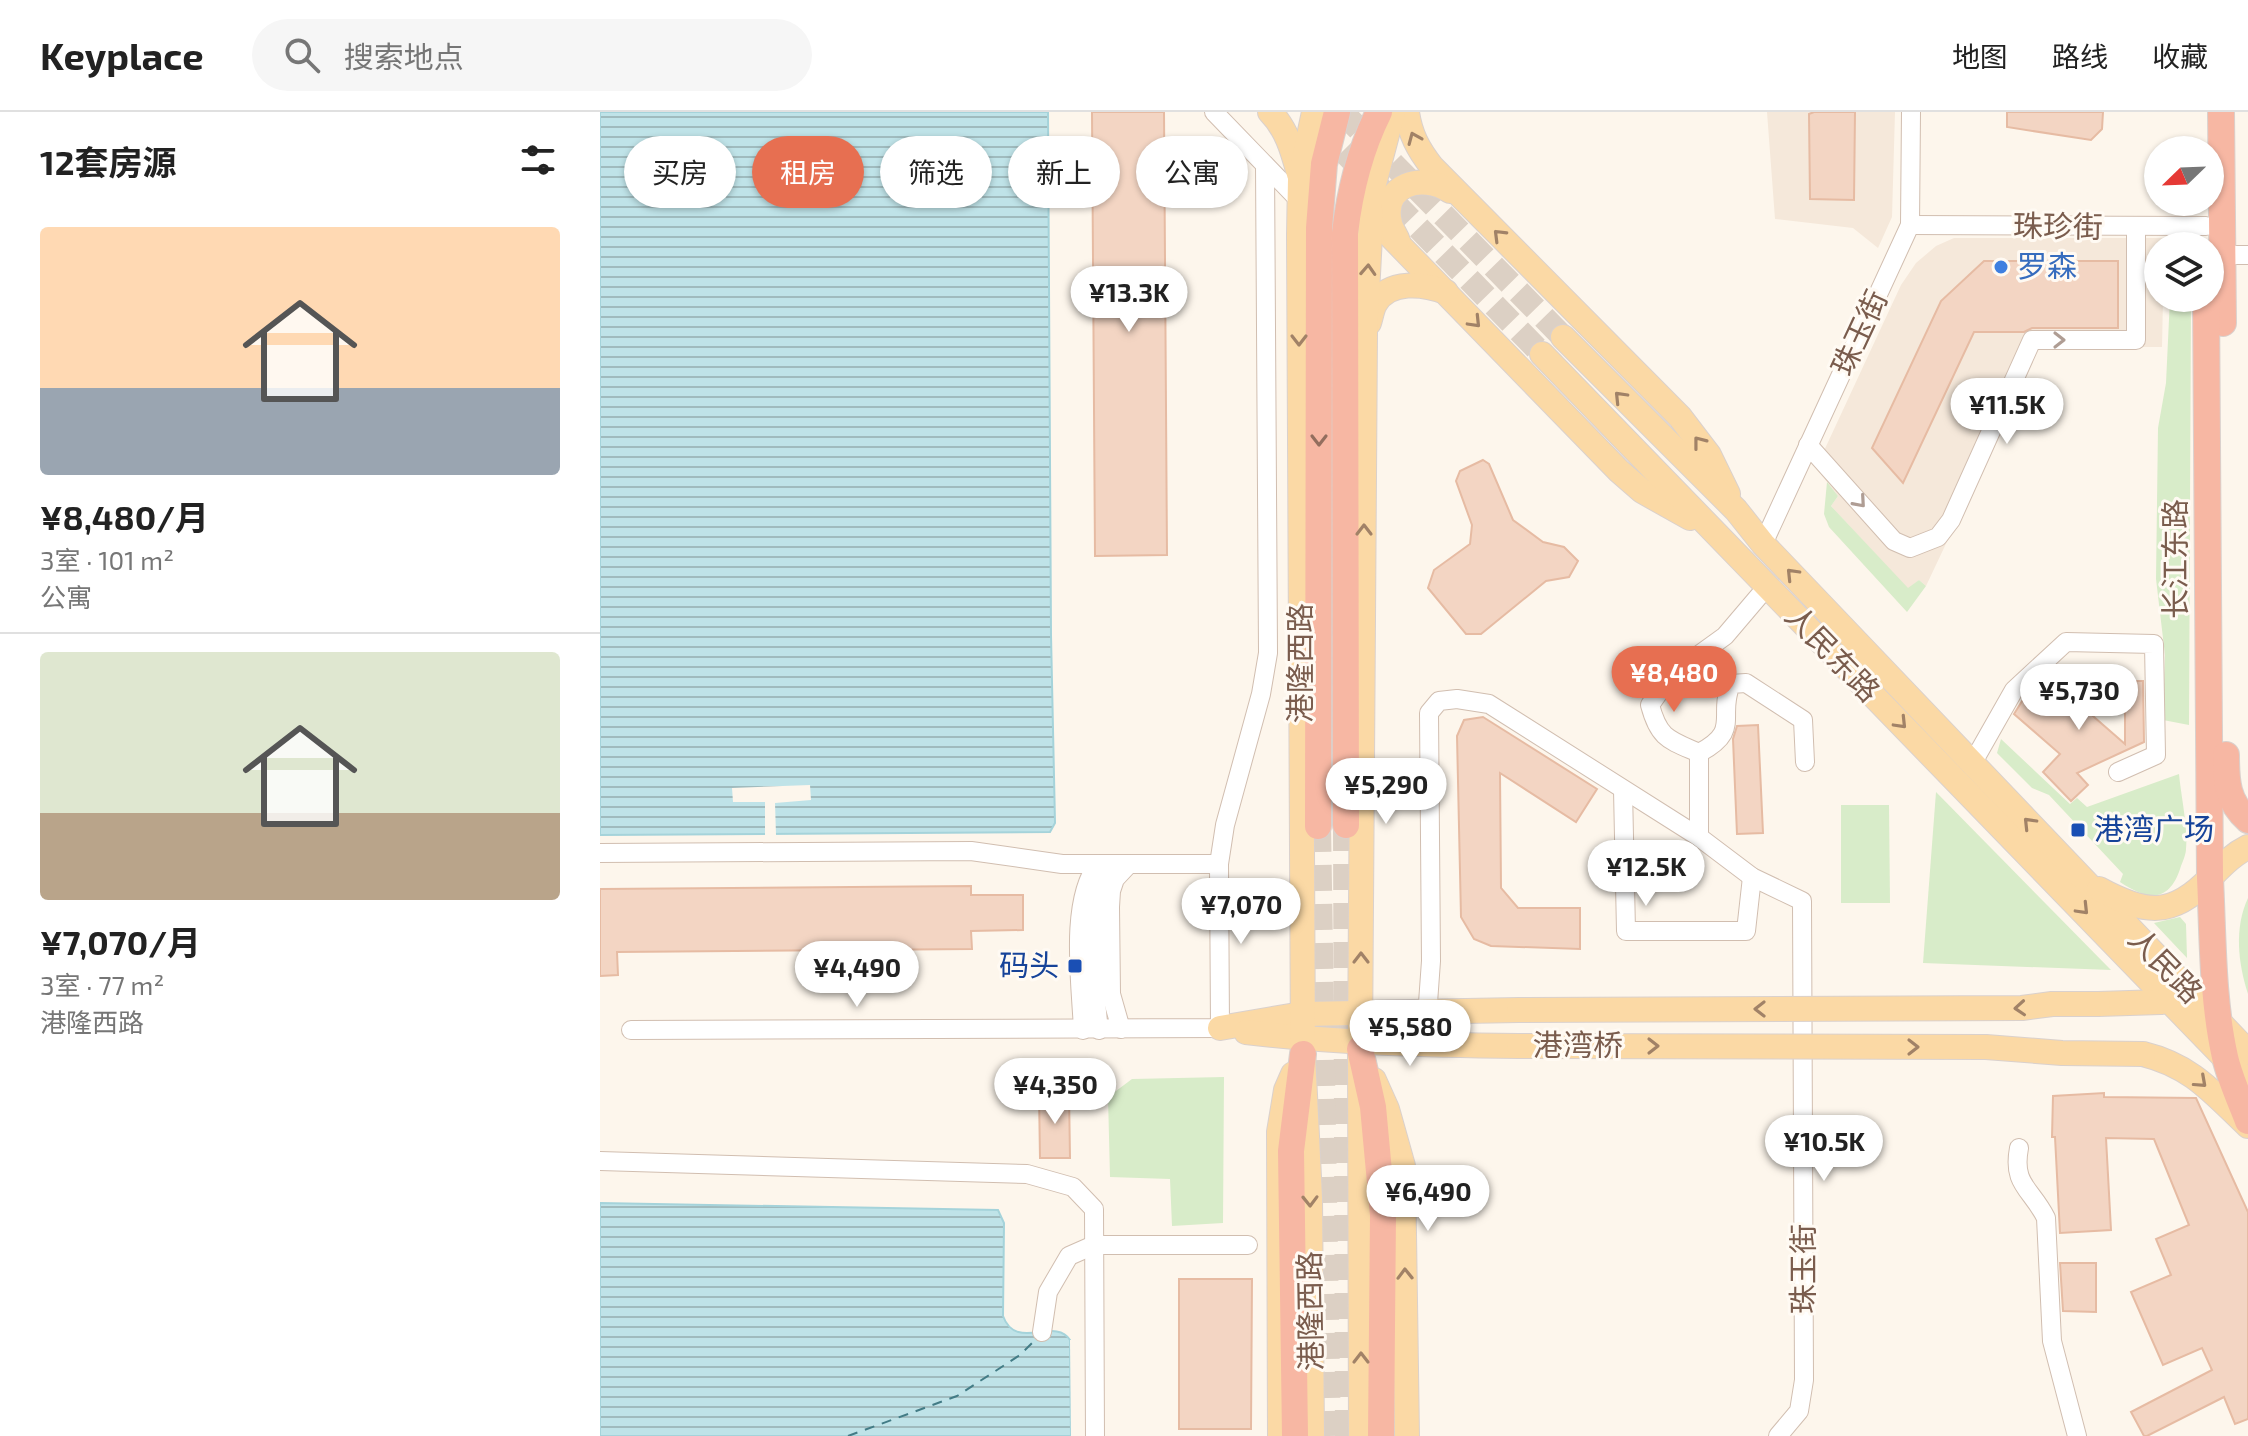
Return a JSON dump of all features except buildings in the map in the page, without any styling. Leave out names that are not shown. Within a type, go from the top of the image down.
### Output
[{"type":"highway","points":[[1318,826],[1307,191],[1324,164],[1337,112]]},
{"type":"highway","points":[[1346,825],[1345,233],[1350,196],[1361,156],[1379,112]]},
{"type":"highway","points":[[2205,112],[2205,136]]},
{"type":"highway","name":"长江东路","points":[[2217,232],[2221,112]]},
{"type":"highway","name":"长江东路","points":[[2206,312],[2210,878],[2219,1022],[2237,1055],[2248,1124]]},
{"type":"highway","name":"长江东路","points":[[2218,312],[2226,783],[2230,798],[2248,820]]},
{"type":"highway","points":[[1360,1044],[1373,1107],[1383,1215],[1381,1436]]},
{"type":"highway","points":[[1295,1436],[1291,1151],[1302,1046]]},
{"type":"main road","points":[[1270,112],[1279,121],[1292,147],[1307,191]]},
{"type":"main road","points":[[1307,191],[1314,112]]},
{"type":"main road","name":"港隆西路","points":[[1361,1436],[1360,1014],[1365,333],[1369,203],[1393,112]]},
{"type":"main road","points":[[1407,112],[1409,129],[1417,148],[1432,167],[1680,417],[1709,455],[1736,510]]},
{"type":"main road","points":[[1401,246],[1390,224],[1389,205],[1410,182],[1425,180],[1467,202]]},
{"type":"main road","name":"港隆西路","points":[[1307,191],[1308,211],[1299,235],[1302,1046],[1310,1198],[1312,1436]]},
{"type":"main road","points":[[1371,216],[1619,471],[1665,505],[1709,528]]},
{"type":"main road","points":[[1365,333],[1375,303],[1387,291],[1417,285],[1446,292]]},
{"type":"main road","name":"人民东路","points":[[1563,337],[1736,510],[1763,544],[2083,880]]},
{"type":"main road","name":"人民东路","points":[[1542,354],[2124,952]]},
{"type":"main road","points":[[2083,880],[2131,904],[2153,910],[2171,907],[2191,896],[2224,863],[2248,847]]},
{"type":"main road","name":"人民路","points":[[2083,880],[2181,996],[2237,1055],[2248,1082]]},
{"type":"main road","points":[[2181,996],[2201,984],[2214,951]]},
{"type":"main road","points":[[2098,1004],[2115,997],[2128,982],[2129,968],[2124,952]]},
{"type":"main road","name":"人民路","points":[[2124,952],[2219,1022]]},
{"type":"main road","name":"港湾桥","points":[[1220,1028],[1302,1014],[2022,1008],[2181,996]]},
{"type":"main road","name":"港湾桥","points":[[1220,1028],[1302,1046],[1986,1047],[2062,1053],[2143,1054],[2167,1059],[2191,1072],[2248,1124]]},
{"type":"main road","points":[[1360,1044],[1387,1109],[1403,1166],[1407,1436]]},
{"type":"main road","points":[[1280,1436],[1279,1132],[1286,1090],[1302,1046]]},
{"type":"street","points":[[1214,112],[1265,165],[1307,191]]},
{"type":"street","name":"珠玉街","points":[[1763,544],[1910,225],[1911,112]]},
{"type":"street","points":[[631,1030],[1220,1028],[1219,864],[1225,825],[1261,694],[1268,653],[1265,165]]},
{"type":"street","name":"珠珍街","points":[[1910,225],[2136,227],[2176,232]]},
{"type":"street","points":[[1808,445],[1894,541],[1910,548],[1938,537],[1951,520],[2032,340],[2136,340],[2136,227]]},
{"type":"street","points":[[1699,753],[1666,738],[1655,726],[1650,705],[1671,675],[1725,636],[1759,596]]},
{"type":"street","points":[[1972,764],[2014,690],[2066,642],[2154,644],[2156,755],[2118,772]]},
{"type":"street","points":[[1699,753],[1717,743],[1727,726],[1727,692],[1731,684],[1746,683],[1803,720],[1805,762]]},
{"type":"street","points":[[1425,1045],[1431,961],[1429,713],[1439,701],[1457,699],[1489,704],[1699,837],[1752,877],[1746,931],[1626,931],[1623,790]]},
{"type":"street","points":[[1699,753],[1699,837]]},
{"type":"street","points":[[600,853],[971,851],[1062,864],[1219,864]]},
{"type":"street","points":[[1114,864],[1110,907],[1111,994],[1121,1029]]},
{"type":"street","points":[[1091,1030],[1080,963],[1082,900],[1087,882],[1114,864]]},
{"type":"street","name":"珠玉街","points":[[1752,877],[1802,901],[1804,1380],[1799,1411],[1778,1436]]},
{"type":"street","points":[[2019,1148],[2016,1164],[2020,1182],[2037,1200],[2046,1218],[2052,1341],[2077,1436]]},
{"type":"street","points":[[600,1161],[1027,1174],[1073,1187],[1094,1209],[1095,1436]]},
{"type":"street","points":[[1042,1332],[1048,1292],[1069,1256],[1094,1245],[1248,1245]]},
{"type":"shaded area","points":[[1767,112],[1895,112],[1892,217],[1878,248],[1853,228],[1775,219]]},
{"type":"shaded area","points":[[1954,238],[2144,238],[2144,312],[2163,312],[2162,347],[2039,347],[1926,586],[1919,580],[1908,589],[1831,506],[1838,496],[1816,468],[1901,285],[1916,263],[1936,246]]},
{"type":"green space","points":[[2169,312],[2191,312],[2189,725],[2163,720],[2165,655],[2156,579],[2158,428],[2166,383]]},
{"type":"green space","points":[[1827,482],[1838,496],[1831,506],[1908,588],[1919,580],[1926,586],[1907,612],[1829,527],[1824,514]]},
{"type":"green space","points":[[2001,739],[2070,804],[2077,798],[2087,807],[2179,774],[2186,851],[2171,887],[2157,895],[2149,895],[2120,882],[2123,874],[2049,795],[2032,788],[1997,753]]},
{"type":"green space","points":[[1936,792],[2111,970],[1923,963]]},
{"type":"green space","points":[[1841,805],[1889,805],[1890,903],[1841,903]]},
{"type":"green space","name":"港湾广场","points":[[2248,898],[2248,994],[2242,970],[2239,933]]},
{"type":"green space","points":[[2180,917],[2186,924],[2187,958],[2154,923]]},
{"type":"green space","points":[[1224,1077],[1223,1223],[1172,1226],[1170,1179],[1110,1177],[1108,1097],[1132,1079]]},
{"type":"water","points":[[600,112],[1048,112],[1048,136],[1008,136],[1008,208],[1049,208],[1055,823],[1050,832],[600,835]]},
{"type":"water","points":[[600,1203],[998,1210],[1004,1223],[1003,1316],[1017,1332],[1055,1331],[1070,1340],[1071,1436],[600,1436]]},
{"type":"pier","points":[[810,785],[811,800],[775,803],[776,835],[765,835],[765,802],[733,802],[732,788]]},
{"type":"pier","points":[[1070,1340],[1074,1340],[1075,1347],[1075,1436],[1071,1436]]},
{"type":"ferry route","points":[[848,1436],[957,1396],[1020,1355],[1036,1339]]},
{"type":"tunnel","points":[[1342,112],[1563,337]]},
{"type":"tunnel","points":[[1318,125],[1542,354]]},
{"type":"tunnel","points":[[1346,825],[1348,1436]]},
{"type":"tunnel","points":[[1318,826],[1328,1436]]},
{"type":"place","name":"罗森","points":[[2001,267]]},
{"type":"place","name":"港湾广场","points":[[2078,830]]},
{"type":"place","name":"码头","points":[[1075,966]]}]
